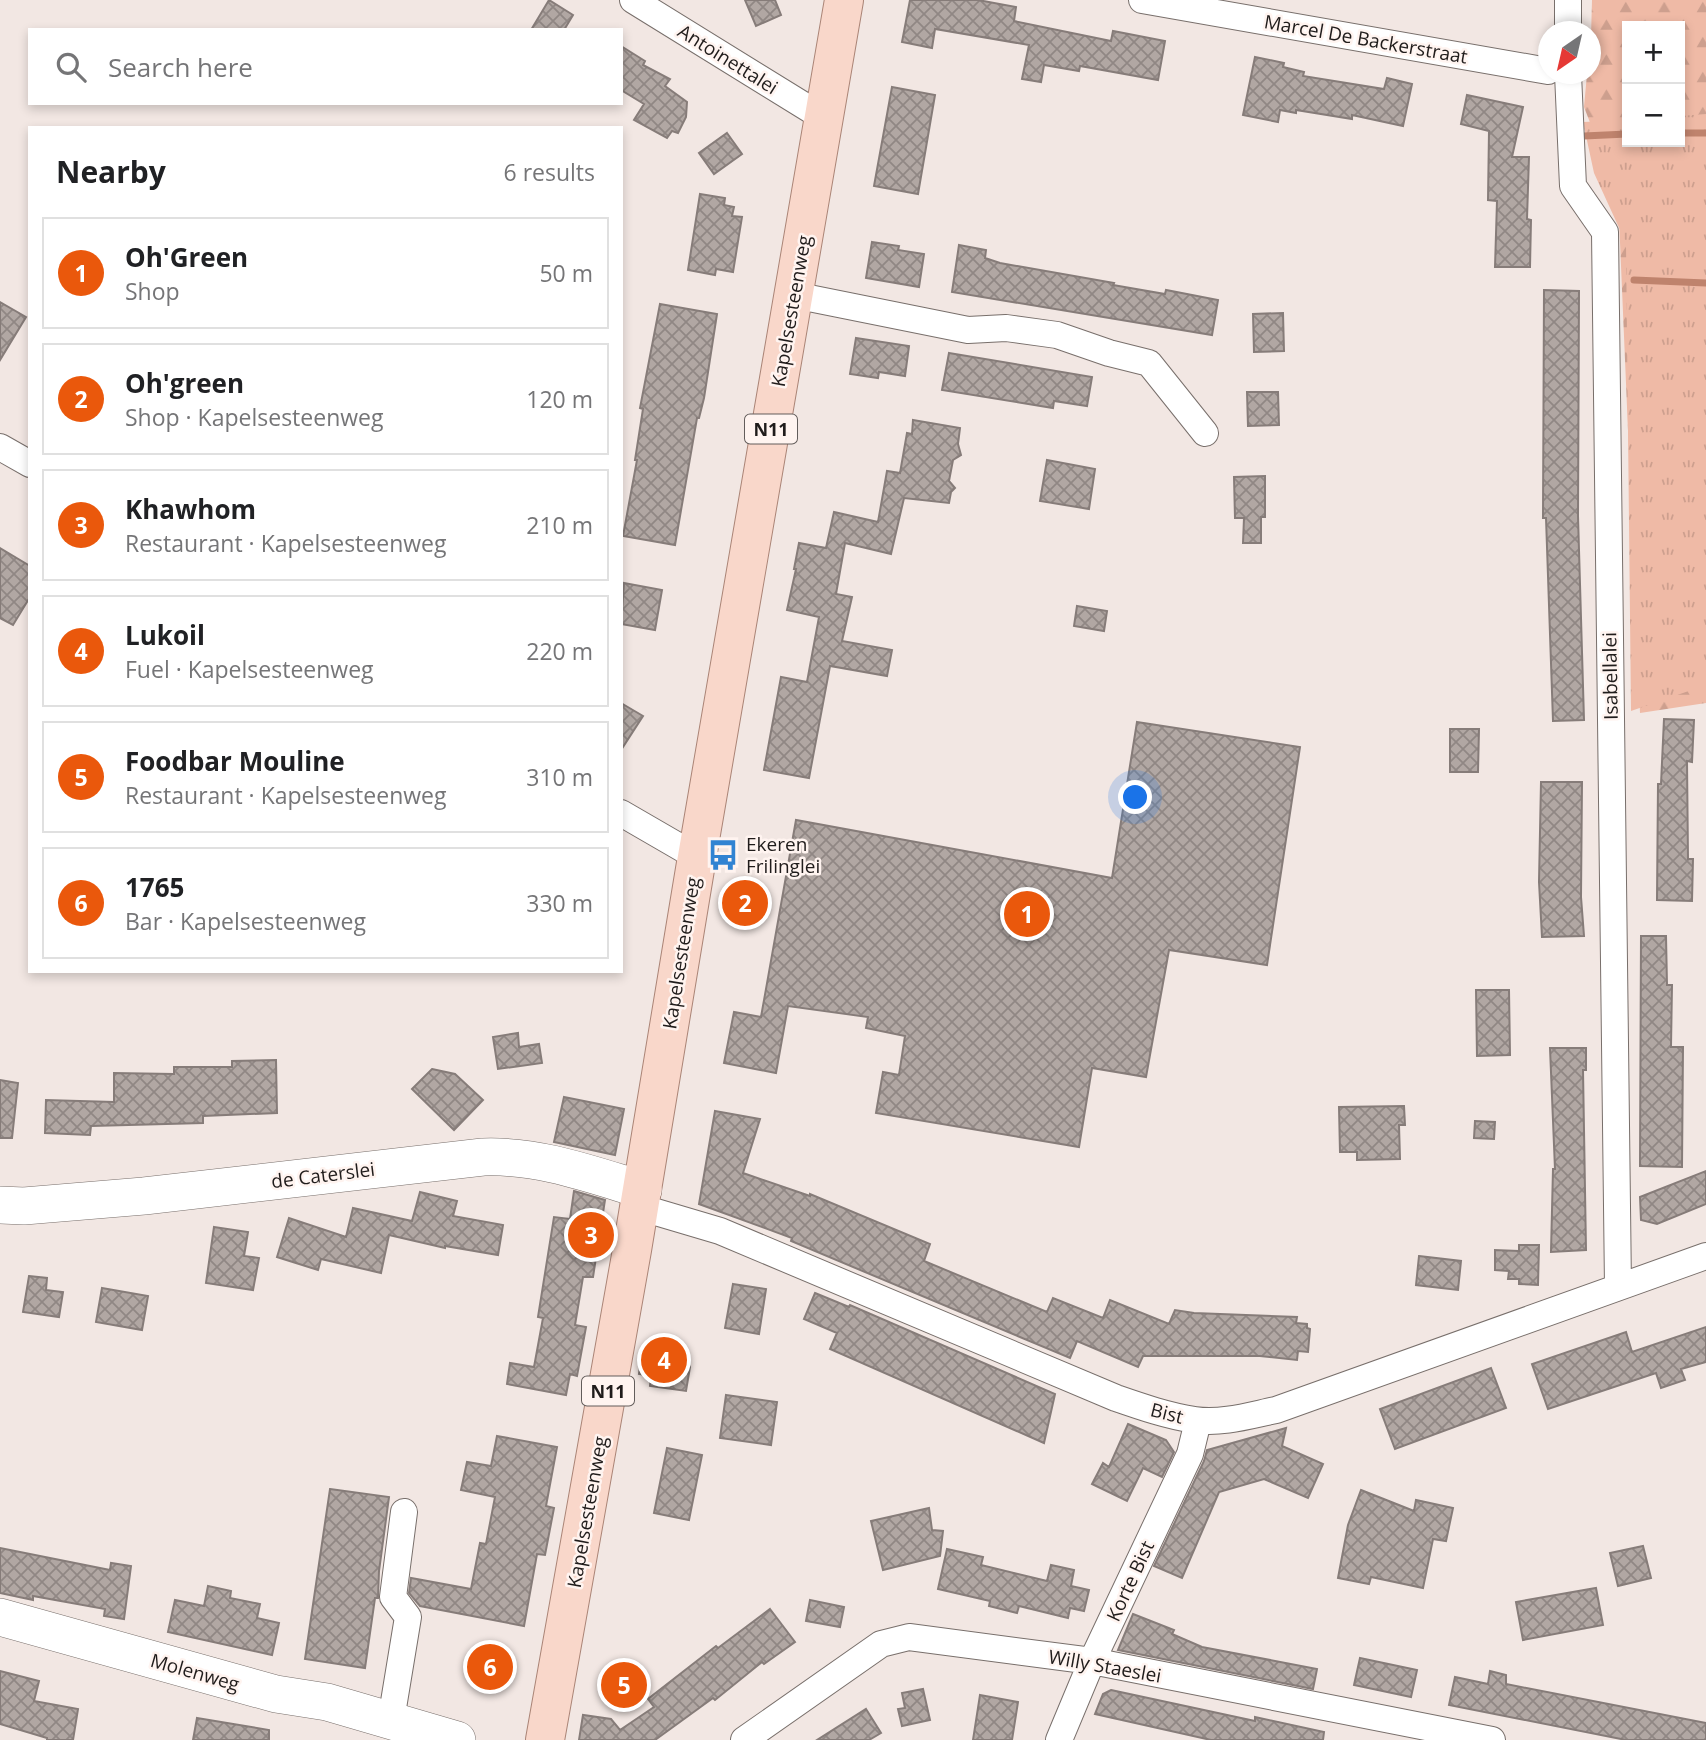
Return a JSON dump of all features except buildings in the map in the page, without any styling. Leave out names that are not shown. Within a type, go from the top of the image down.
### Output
[{"type":"main road","name":"Kapelsesteenweg","points":[[545,1740],[641,1199],[844,0]]},
{"type":"street","name":"Antoinettalei","points":[[633,0],[824,118]]},
{"type":"street","name":"Marcel De Backerstraat","points":[[1142,0],[1538,69]]},
{"type":"street","points":[[1568,0],[1568,21]]},
{"type":"street","name":"Isabellalei","points":[[1562,84],[1573,186],[1605,232],[1618,1287]]},
{"type":"street","points":[[794,295],[968,330],[1006,328],[1057,335],[1149,363],[1205,433]]},
{"type":"street","points":[[0,447],[28,463]]},
{"type":"street","points":[[623,814],[697,857]]},
{"type":"street","name":"de Caterslei","points":[[0,1205],[24,1206],[144,1196],[493,1156],[541,1160],[641,1199]]},
{"type":"street","name":"Bist","points":[[641,1199],[1116,1398],[1159,1412],[1198,1420],[1239,1418],[1276,1410],[1706,1256]]},
{"type":"street","name":"Korte Bist","points":[[1059,1740],[1092,1661],[1190,1454],[1198,1420]]},
{"type":"street","points":[[391,1720],[408,1617],[393,1597],[404,1512]]},
{"type":"street","name":"Molenweg","points":[[0,1617],[276,1694],[327,1702],[457,1740]]},
{"type":"street","name":"Willy Staeslei","points":[[744,1740],[881,1644],[909,1637],[1092,1661],[1448,1736],[1492,1740]]},
{"type":"green space","points":[[1592,0],[1706,0],[1706,703],[1640,713],[1618,195],[1584,107],[1586,84],[1601,84],[1601,21],[1591,21]]},
{"type":"green space","points":[[1706,114],[1706,685],[1631,711],[1626,243],[1594,173],[1583,122],[1622,120],[1622,147],[1685,147],[1685,116]]},
{"type":"waterway","points":[[1685,133],[1706,133]]},
{"type":"waterway","points":[[1584,136],[1622,134]]},
{"type":"waterway","points":[[1634,280],[1706,283]]},
{"type":"place","name":"Ekeren Frilinglei","points":[[723,855]]},
{"type":"place","name":"Oh'green","points":[[745,903]]},
{"type":"place","name":"Oh'Green","points":[[1027,914]]},
{"type":"place","name":"Khawhom","points":[[591,1235]]},
{"type":"place","name":"Lukoil","points":[[664,1360]]},
{"type":"place","name":"1765","points":[[490,1667]]},
{"type":"place","name":"Foodbar Mouline","points":[[624,1685]]}]
